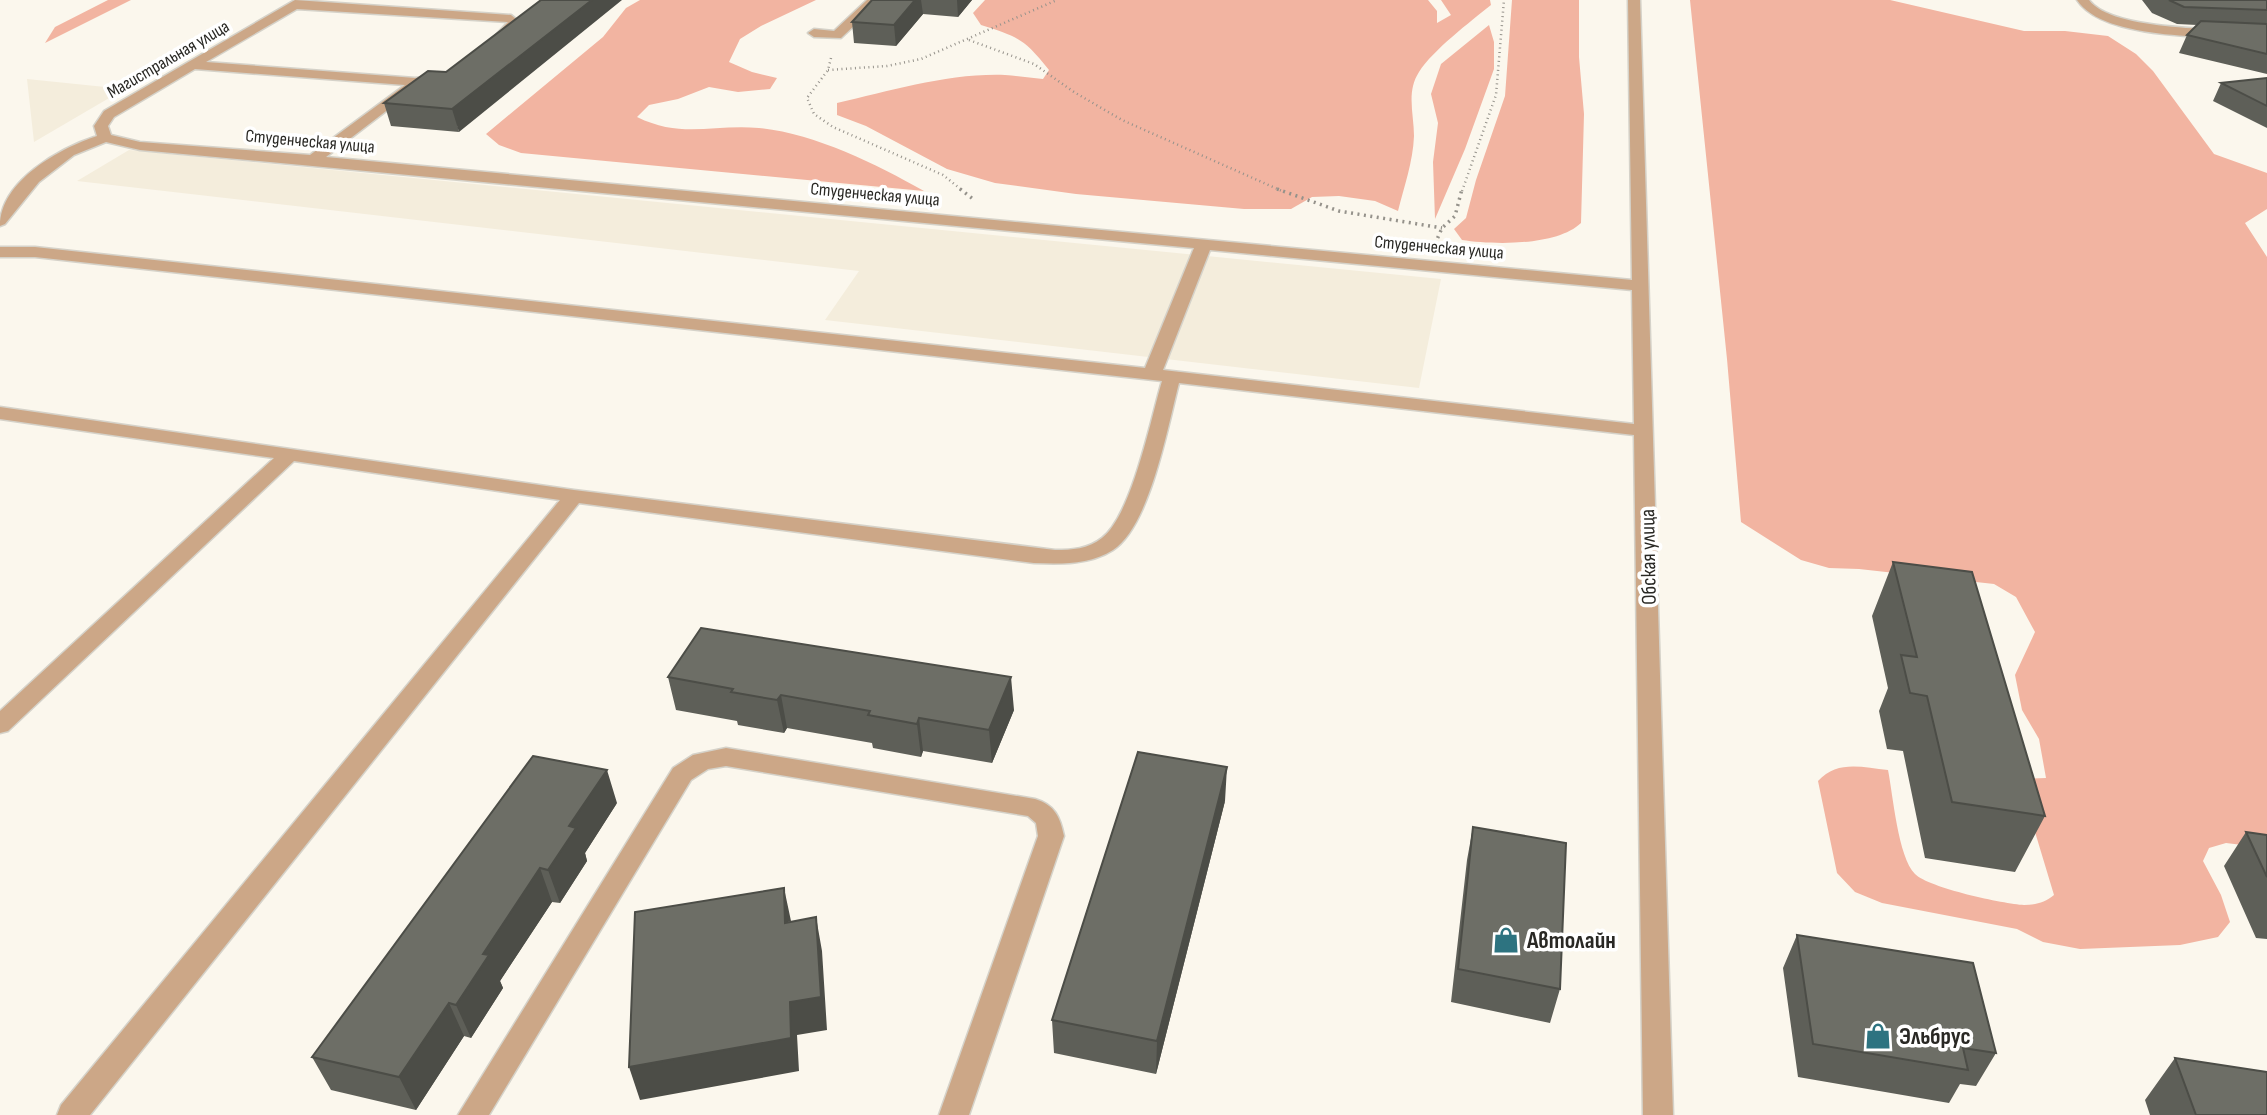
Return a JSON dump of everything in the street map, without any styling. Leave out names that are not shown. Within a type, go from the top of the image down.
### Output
[{"type":"street","points":[[814,33],[837,35],[872,2],[895,4],[898,0]]},
{"type":"street","name":"Обская улица","points":[[1634,0],[1658,1115]]},
{"type":"street","points":[[2083,0],[2090,11],[2142,26],[2267,35]]},
{"type":"street","points":[[299,3],[511,19],[516,24],[484,50]]},
{"type":"street","name":"Магистральная улица","points":[[105,138],[101,125],[109,114],[299,3]]},
{"type":"street","points":[[193,65],[415,82],[437,80],[450,75]]},
{"type":"street","points":[[313,160],[415,82]]},
{"type":"street","points":[[0,221],[34,175],[50,160],[73,148],[105,138]]},
{"type":"street","name":"Студенческая улица","points":[[105,138],[140,146],[313,160],[1642,286]]},
{"type":"street","points":[[0,413],[574,496],[1034,556],[1068,557],[1096,550],[1115,538],[1133,511],[1162,375],[1204,244]]},
{"type":"street","points":[[0,252],[36,252],[1162,375],[1645,431]]},
{"type":"street","points":[[0,725],[289,455]]},
{"type":"street","points":[[72,1115],[574,496]]},
{"type":"street","points":[[473,1115],[682,774],[702,761],[726,758],[1035,808],[1048,819],[1051,836],[954,1115]]},
{"type":"path","points":[[828,70],[887,66],[921,59],[1057,0]]},
{"type":"path","points":[[1426,265],[1442,228],[1455,216],[1465,178],[1496,95],[1504,0]]},
{"type":"path","points":[[837,35],[832,44],[828,70],[807,98],[814,114],[834,127],[943,175],[970,194],[993,224]]},
{"type":"path","points":[[969,40],[1034,64],[1074,92],[1122,120],[1269,186],[1339,211],[1442,228]]},
{"type":"shaded area","points":[[108,0],[131,0],[45,43],[55,27]]},
{"type":"shaded area","points":[[640,0],[816,0],[740,39],[729,62],[752,72],[777,78],[770,89],[738,92],[709,87],[678,99],[649,105],[637,117],[653,124],[683,129],[759,128],[801,136],[844,151],[924,191],[521,153],[499,145],[486,134],[603,37],[626,8]]},
{"type":"shaded area","points":[[985,0],[1428,0],[1437,11],[1437,23],[1451,15],[1441,0],[1490,0],[1491,5],[1433,55],[1415,80],[1412,95],[1413,146],[1398,211],[1375,201],[1339,196],[1312,197],[1291,209],[1244,209],[1076,194],[995,183],[947,169],[866,126],[837,115],[837,103],[941,80],[984,75],[1043,79],[1049,70],[1027,45],[1013,36],[981,25],[973,13]]},
{"type":"shaded area","points":[[1512,0],[1579,0],[1579,57],[1584,114],[1581,223],[1570,231],[1541,240],[1491,243],[1462,240],[1454,229],[1466,218],[1505,96]]},
{"type":"shaded area","points":[[1690,0],[1890,0],[2024,31],[2065,31],[2108,36],[2136,54],[2153,71],[2214,154],[2267,173],[2267,209],[2245,223],[2267,257],[2267,848],[2226,843],[2209,848],[2203,861],[2221,895],[2230,922],[2218,937],[2180,945],[2080,949],[2043,942],[2017,929],[1882,903],[1855,892],[1837,873],[1818,781],[1833,770],[1850,766],[1888,770],[1900,840],[1909,866],[1915,874],[1950,890],[2014,904],[2037,904],[2054,895],[2019,779],[2046,778],[2039,739],[2022,710],[2015,675],[2035,632],[2016,597],[1994,584],[1829,568],[1801,560],[1741,522]]},
{"type":"shaded area","points":[[1489,25],[1494,42],[1494,69],[1465,149],[1435,219],[1433,162],[1438,123],[1431,94],[1441,64]]},
{"type":"shaded area","points":[[27,79],[115,88],[116,94],[34,142]]},
{"type":"shaded area","points":[[129,150],[1441,279],[1419,388],[825,320],[859,271],[77,181]]},
{"type":"building","points":[[541,0],[592,0],[452,109],[384,103],[428,71],[446,72]]},
{"type":"building","points":[[872,0],[915,0],[894,25],[852,22]]},
{"type":"building","points":[[2169,0],[2267,0],[2267,10],[2184,7]]},
{"type":"building","points":[[2201,21],[2267,24],[2267,54],[2187,35]]},
{"type":"building","points":[[2267,78],[2267,106],[2221,83]]},
{"type":"building","points":[[1893,562],[1972,572],[2045,816],[1952,802],[1927,696],[1910,693],[1901,655],[1917,657]]},
{"type":"building","points":[[701,628],[1011,677],[989,730],[919,718],[917,724],[868,715],[870,711],[781,695],[777,700],[668,677]]},
{"type":"building","points":[[1138,752],[1227,767],[1157,1041],[1052,1020]]},
{"type":"building","points":[[533,756],[607,770],[569,826],[576,828],[548,870],[540,868],[483,954],[489,955],[456,1005],[449,1003],[399,1077],[312,1057]]},
{"type":"building","name":"Автолайн","points":[[1473,827],[1566,843],[1560,989],[1458,969]]},
{"type":"building","points":[[2246,832],[2267,835],[2267,877]]},
{"type":"building","points":[[784,888],[785,923],[816,917],[821,997],[790,1002],[791,1038],[629,1067],[635,912]]},
{"type":"building","points":[[1797,935],[1973,963],[1996,1053],[1963,1048],[1968,1070],[1813,1044]]},
{"type":"building","points":[[2175,1058],[2267,1072],[2267,1115],[2196,1115]]},
{"type":"place","name":"Автолайн","points":[[1506,940]]},
{"type":"place","name":"Эльбрус","points":[[1878,1036]]}]
